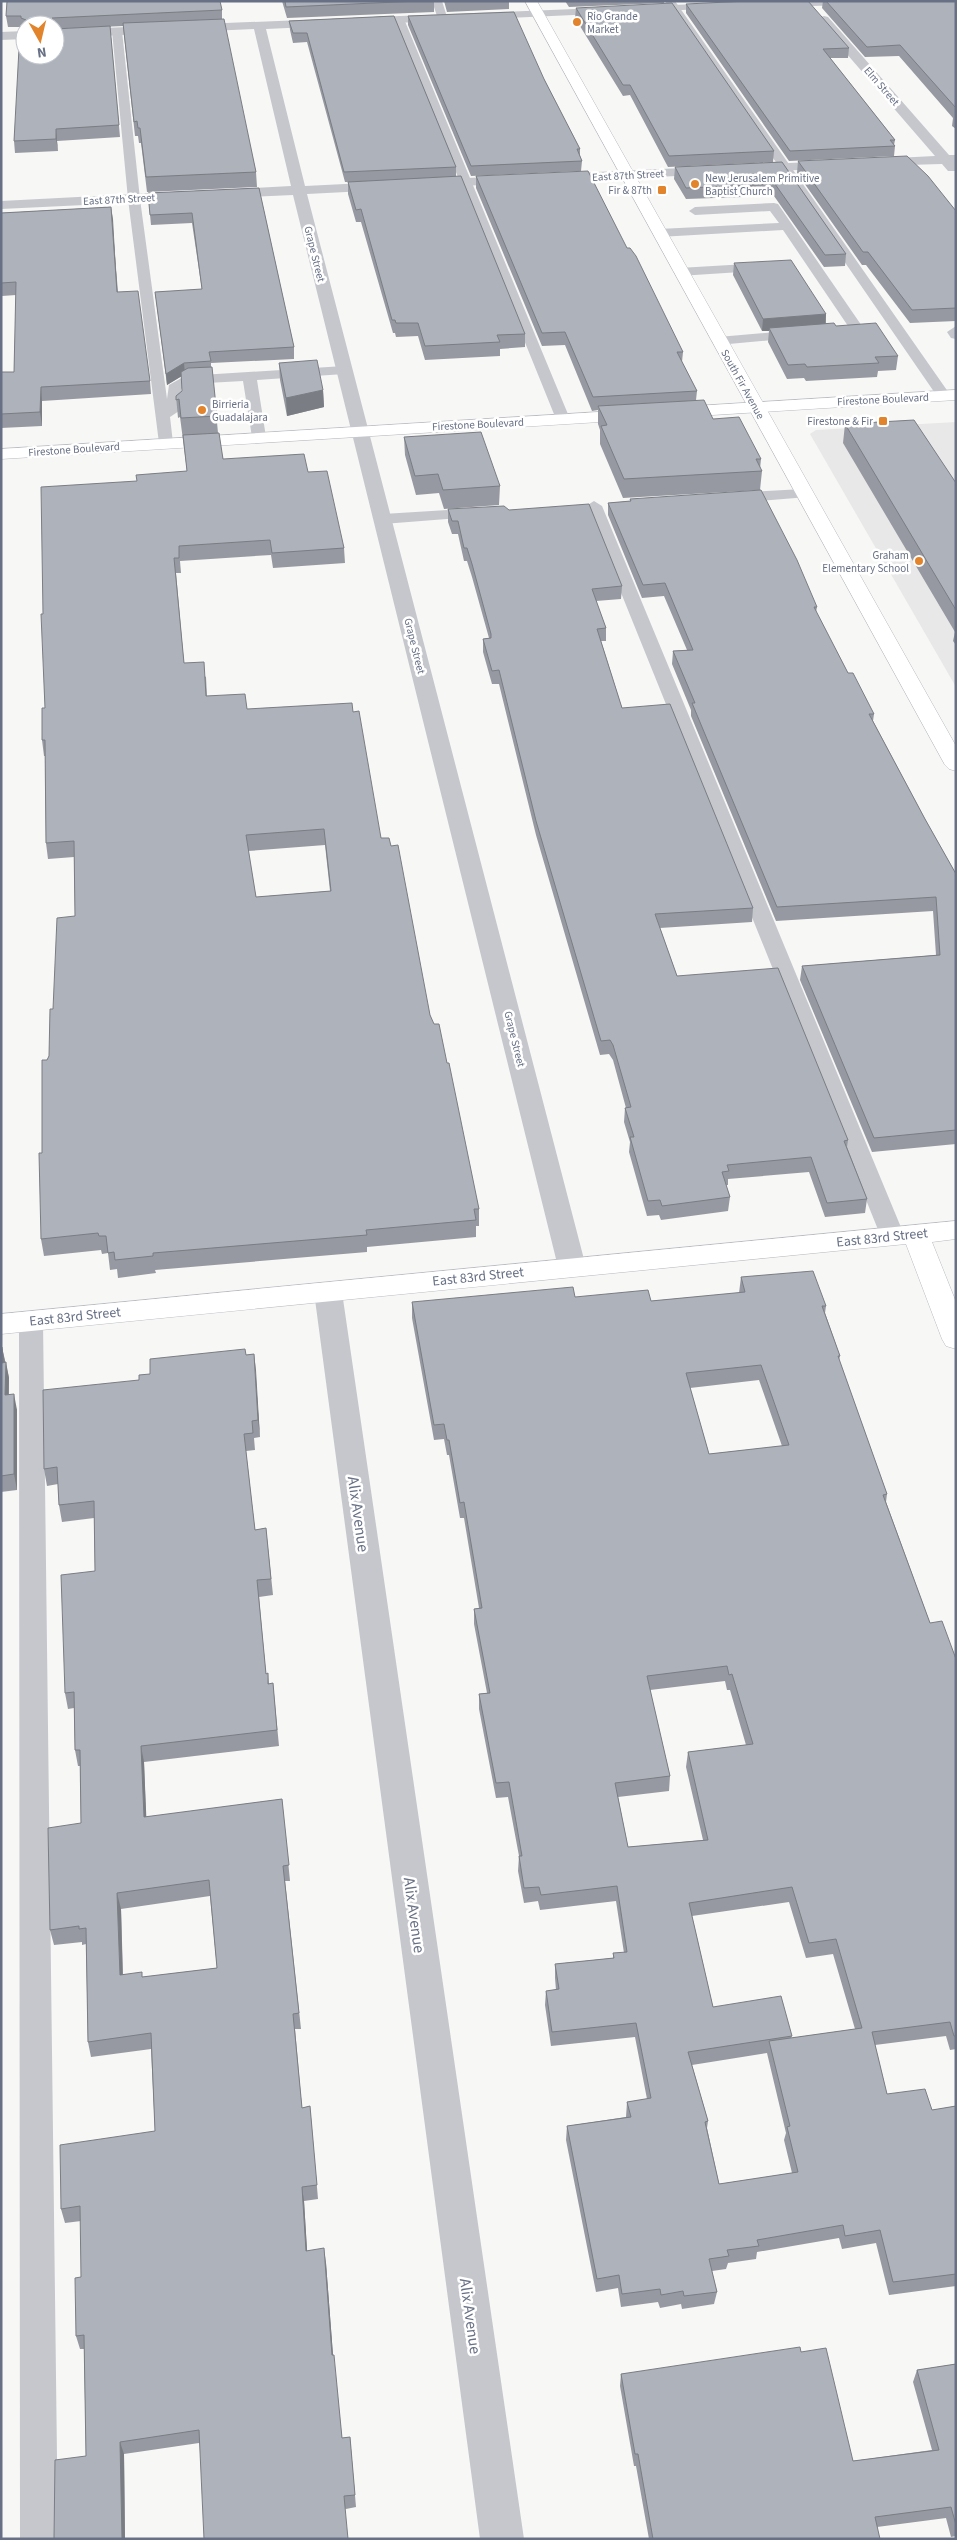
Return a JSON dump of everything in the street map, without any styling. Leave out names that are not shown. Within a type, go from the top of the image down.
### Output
[{"type":"street","points":[[759,4],[889,1]]},
{"type":"street","name":"Elm Street","points":[[809,3],[951,159],[956,172]]},
{"type":"street","points":[[65,34],[442,17],[534,7],[673,4],[731,5]]},
{"type":"street","name":"South Fir Avenue","points":[[534,7],[628,175],[679,272],[956,765]]},
{"type":"street","name":"Grape Street","points":[[260,25],[299,191],[572,1267]]},
{"type":"street","points":[[1,36],[15,35]]},
{"type":"street","name":"East 87th Street","points":[[542,179],[951,159]]},
{"type":"street","name":"East 87th Street","points":[[1,205],[523,180]]},
{"type":"street","name":"Firestone Boulevard","points":[[1,454],[950,395]]},
{"type":"street","name":"East 83rd Street","points":[[16,1322],[956,1230]]},
{"type":"street","points":[[905,1236],[956,1338]]},
{"type":"street","name":"Alix Avenue","points":[[328,1292],[502,2539]]},
{"type":"lane","points":[[437,1],[442,17]]},
{"type":"lane","points":[[673,4],[950,395]]},
{"type":"lane","points":[[399,19],[563,418]]},
{"type":"lane","points":[[117,31],[134,198],[166,443]]},
{"type":"lane","points":[[695,211],[774,207],[857,329],[718,341]]},
{"type":"lane","points":[[659,233],[787,226]]},
{"type":"lane","points":[[795,266],[813,264]]},
{"type":"lane","points":[[679,272],[777,266]]},
{"type":"lane","points":[[956,330],[954,332],[956,335]]},
{"type":"lane","points":[[162,417],[175,409],[174,388],[185,380],[344,370]]},
{"type":"lane","points":[[249,376],[259,437]]},
{"type":"lane","points":[[718,499],[804,494]]},
{"type":"lane","points":[[594,506],[905,1236]]},
{"type":"lane","points":[[383,519],[498,512]]},
{"type":"lane","points":[[16,1322],[39,2539]]},
{"type":"shaded area","name":"Graham Elementary School","points":[[956,422],[956,687],[810,434],[816,430]]},
{"type":"building","points":[[7,1],[220,1],[222,10],[65,17],[65,15],[6,16]]},
{"type":"building","points":[[285,1],[419,1],[286,7]]},
{"type":"building","points":[[808,1],[849,48],[823,49],[895,140],[890,140],[895,146],[790,151],[686,4]]},
{"type":"building","points":[[826,1],[955,1],[956,108],[900,45],[867,47]]},
{"type":"building","points":[[672,3],[774,151],[669,156],[630,85],[623,85],[576,8]]},
{"type":"building","points":[[514,12],[544,79],[580,149],[577,149],[582,161],[471,166],[408,16]]},
{"type":"building","points":[[394,16],[456,167],[344,172],[307,33],[293,33],[289,21]]},
{"type":"building","points":[[224,19],[256,172],[146,177],[140,128],[138,128],[137,121],[134,122],[123,23]]},
{"type":"building","points":[[110,26],[119,125],[56,129],[56,139],[14,141],[18,65],[65,65],[65,28]]},
{"type":"building","points":[[907,156],[928,176],[956,211],[956,308],[912,310],[868,252],[863,252],[798,161]]},
{"type":"building","points":[[782,162],[846,254],[825,255],[775,184],[686,188],[675,167]]},
{"type":"building","points":[[588,171],[627,248],[630,248],[636,256],[683,352],[677,352],[697,391],[593,397],[565,332],[542,333],[476,176]]},
{"type":"building","points":[[461,176],[525,334],[497,335],[500,342],[425,346],[418,323],[396,323],[395,320],[392,320],[361,209],[356,210],[348,182]]},
{"type":"building","points":[[259,188],[294,347],[209,352],[211,361],[184,363],[166,374],[155,292],[202,289],[192,213],[150,215],[148,193]]},
{"type":"building","points":[[111,207],[117,292],[138,291],[150,381],[41,387],[40,412],[1,414],[1,372],[14,372],[16,282],[1,283],[1,213]]},
{"type":"building","points":[[791,260],[826,314],[763,319],[734,263]]},
{"type":"building","points":[[834,323],[836,326],[876,323],[898,356],[875,357],[879,363],[807,367],[805,364],[788,365],[769,328]]},
{"type":"building","points":[[317,360],[323,390],[286,398],[279,363]]},
{"type":"building","points":[[212,367],[217,416],[181,418],[179,399],[176,400],[176,396],[182,391],[181,372],[188,368]]},
{"type":"building","points":[[704,400],[713,419],[739,417],[761,459],[756,459],[762,471],[624,479],[601,426],[607,425],[598,406]]},
{"type":"building","points":[[914,420],[956,483],[956,610],[845,424]]},
{"type":"building","points":[[481,432],[500,486],[443,490],[438,474],[415,476],[404,437]]},
{"type":"building","points":[[219,433],[223,459],[304,454],[308,472],[327,471],[344,548],[272,553],[270,540],[179,546],[179,558],[174,558],[184,663],[204,662],[206,696],[245,694],[247,709],[352,703],[353,712],[359,711],[381,838],[389,838],[391,846],[398,845],[430,1015],[434,1024],[439,1024],[447,1063],[449,1063],[479,1209],[474,1209],[476,1220],[366,1230],[367,1235],[153,1253],[153,1256],[115,1260],[114,1252],[108,1253],[106,1236],[99,1236],[98,1233],[41,1239],[39,1153],[42,1153],[42,1060],[47,1060],[49,1056],[50,1009],[53,1009],[57,918],[75,916],[74,841],[46,843],[45,740],[42,740],[42,708],[45,708],[41,614],[43,614],[41,487],[137,481],[136,475],[187,471],[183,435]],"holes":[[[324,829],[331,891],[256,897],[246,835]]]},
{"type":"building","points":[[761,490],[797,560],[817,607],[814,607],[848,673],[853,673],[874,714],[869,714],[956,874],[956,1130],[874,1138],[802,966],[940,955],[936,897],[777,907],[692,703],[695,703],[673,651],[693,650],[665,583],[643,585],[608,503],[631,501],[630,499]]},
{"type":"building","points":[[589,504],[622,586],[592,589],[606,628],[597,629],[622,708],[670,704],[753,908],[655,914],[677,976],[778,968],[848,1140],[844,1141],[867,1199],[827,1203],[811,1157],[727,1165],[729,1171],[722,1172],[730,1197],[662,1206],[660,1200],[648,1201],[630,1137],[634,1137],[625,1108],[631,1107],[613,1045],[610,1040],[601,1041],[536,821],[499,670],[492,671],[483,639],[491,638],[491,634],[472,564],[467,548],[464,548],[458,521],[452,521],[448,509],[504,506],[509,510]]},
{"type":"building","points":[[813,1271],[826,1306],[822,1306],[840,1356],[838,1356],[887,1494],[883,1495],[930,1623],[942,1621],[956,1659],[956,2036],[954,2036],[950,2022],[872,2032],[887,2094],[925,2089],[932,2110],[956,2106],[956,2274],[893,2282],[880,2230],[845,2236],[843,2225],[757,2240],[759,2246],[727,2250],[729,2256],[709,2259],[717,2292],[684,2296],[683,2291],[661,2295],[660,2289],[622,2294],[619,2275],[597,2279],[567,2126],[631,2117],[627,2102],[651,2098],[636,2023],[552,2032],[546,1991],[559,1989],[555,1964],[614,1958],[613,1953],[627,1952],[617,1886],[541,1895],[539,1887],[524,1888],[519,1856],[522,1856],[509,1782],[496,1783],[479,1694],[490,1693],[474,1609],[482,1608],[464,1502],[460,1503],[449,1440],[447,1440],[444,1424],[434,1425],[412,1302],[573,1287],[575,1297],[648,1290],[651,1301],[745,1292],[741,1277]],"holes":[[[761,1365],[789,1445],[709,1454],[686,1373]],[[727,1666],[729,1675],[732,1674],[753,1744],[688,1752],[708,1840],[628,1847],[615,1783],[670,1776],[647,1676]],[[792,1887],[809,1943],[836,1939],[862,2028],[769,2041],[790,2126],[787,2127],[798,2172],[719,2184],[705,2122],[708,2121],[688,2052],[792,2036],[781,1996],[713,2007],[689,1903]]]},
{"type":"building","points":[[1,1347],[2,1363],[6,1362],[5,1395],[14,1394],[14,1474],[1,1476]]},
{"type":"building","points":[[245,1349],[246,1355],[254,1354],[258,1420],[252,1421],[253,1433],[244,1434],[255,1530],[266,1528],[271,1579],[257,1580],[266,1674],[268,1673],[268,1684],[273,1683],[277,1730],[141,1746],[144,1817],[282,1799],[289,1865],[283,1866],[299,2013],[293,2014],[302,2108],[310,2106],[317,2185],[302,2187],[306,2251],[324,2248],[332,2355],[334,2355],[342,2438],[350,2437],[355,2495],[344,2496],[348,2539],[204,2539],[199,2430],[120,2442],[122,2539],[54,2539],[55,2460],[86,2456],[84,2335],[76,2336],[75,2278],[81,2277],[80,2206],[61,2209],[60,2145],[155,2131],[151,2033],[88,2042],[86,1928],[79,1929],[79,1926],[50,1930],[48,1828],[81,1823],[80,1750],[75,1750],[74,1692],[65,1693],[61,1575],[95,1571],[94,1501],[59,1505],[57,1467],[44,1469],[43,1390],[139,1380],[139,1375],[150,1374],[150,1359]],"holes":[[[209,1880],[217,1968],[142,1977],[142,1972],[120,1975],[117,1893]]]},
{"type":"building","points":[[800,2347],[801,2352],[826,2348],[853,2461],[939,2450],[917,2370],[956,2364],[956,2525],[951,2507],[875,2517],[880,2539],[653,2539],[621,2374]]},
{"type":"place","name":"Rio Grande Market","points":[[577,22]]},
{"type":"place","name":"New Jerusalem Primitive Baptist Church","points":[[695,184]]},
{"type":"place","name":"Fir & 87th","points":[[662,190]]},
{"type":"place","name":"Birrieria Guadalajara","points":[[202,410]]},
{"type":"place","name":"Firestone & Fir","points":[[883,421]]},
{"type":"place","name":"Graham Elementary School","points":[[919,561]]}]
